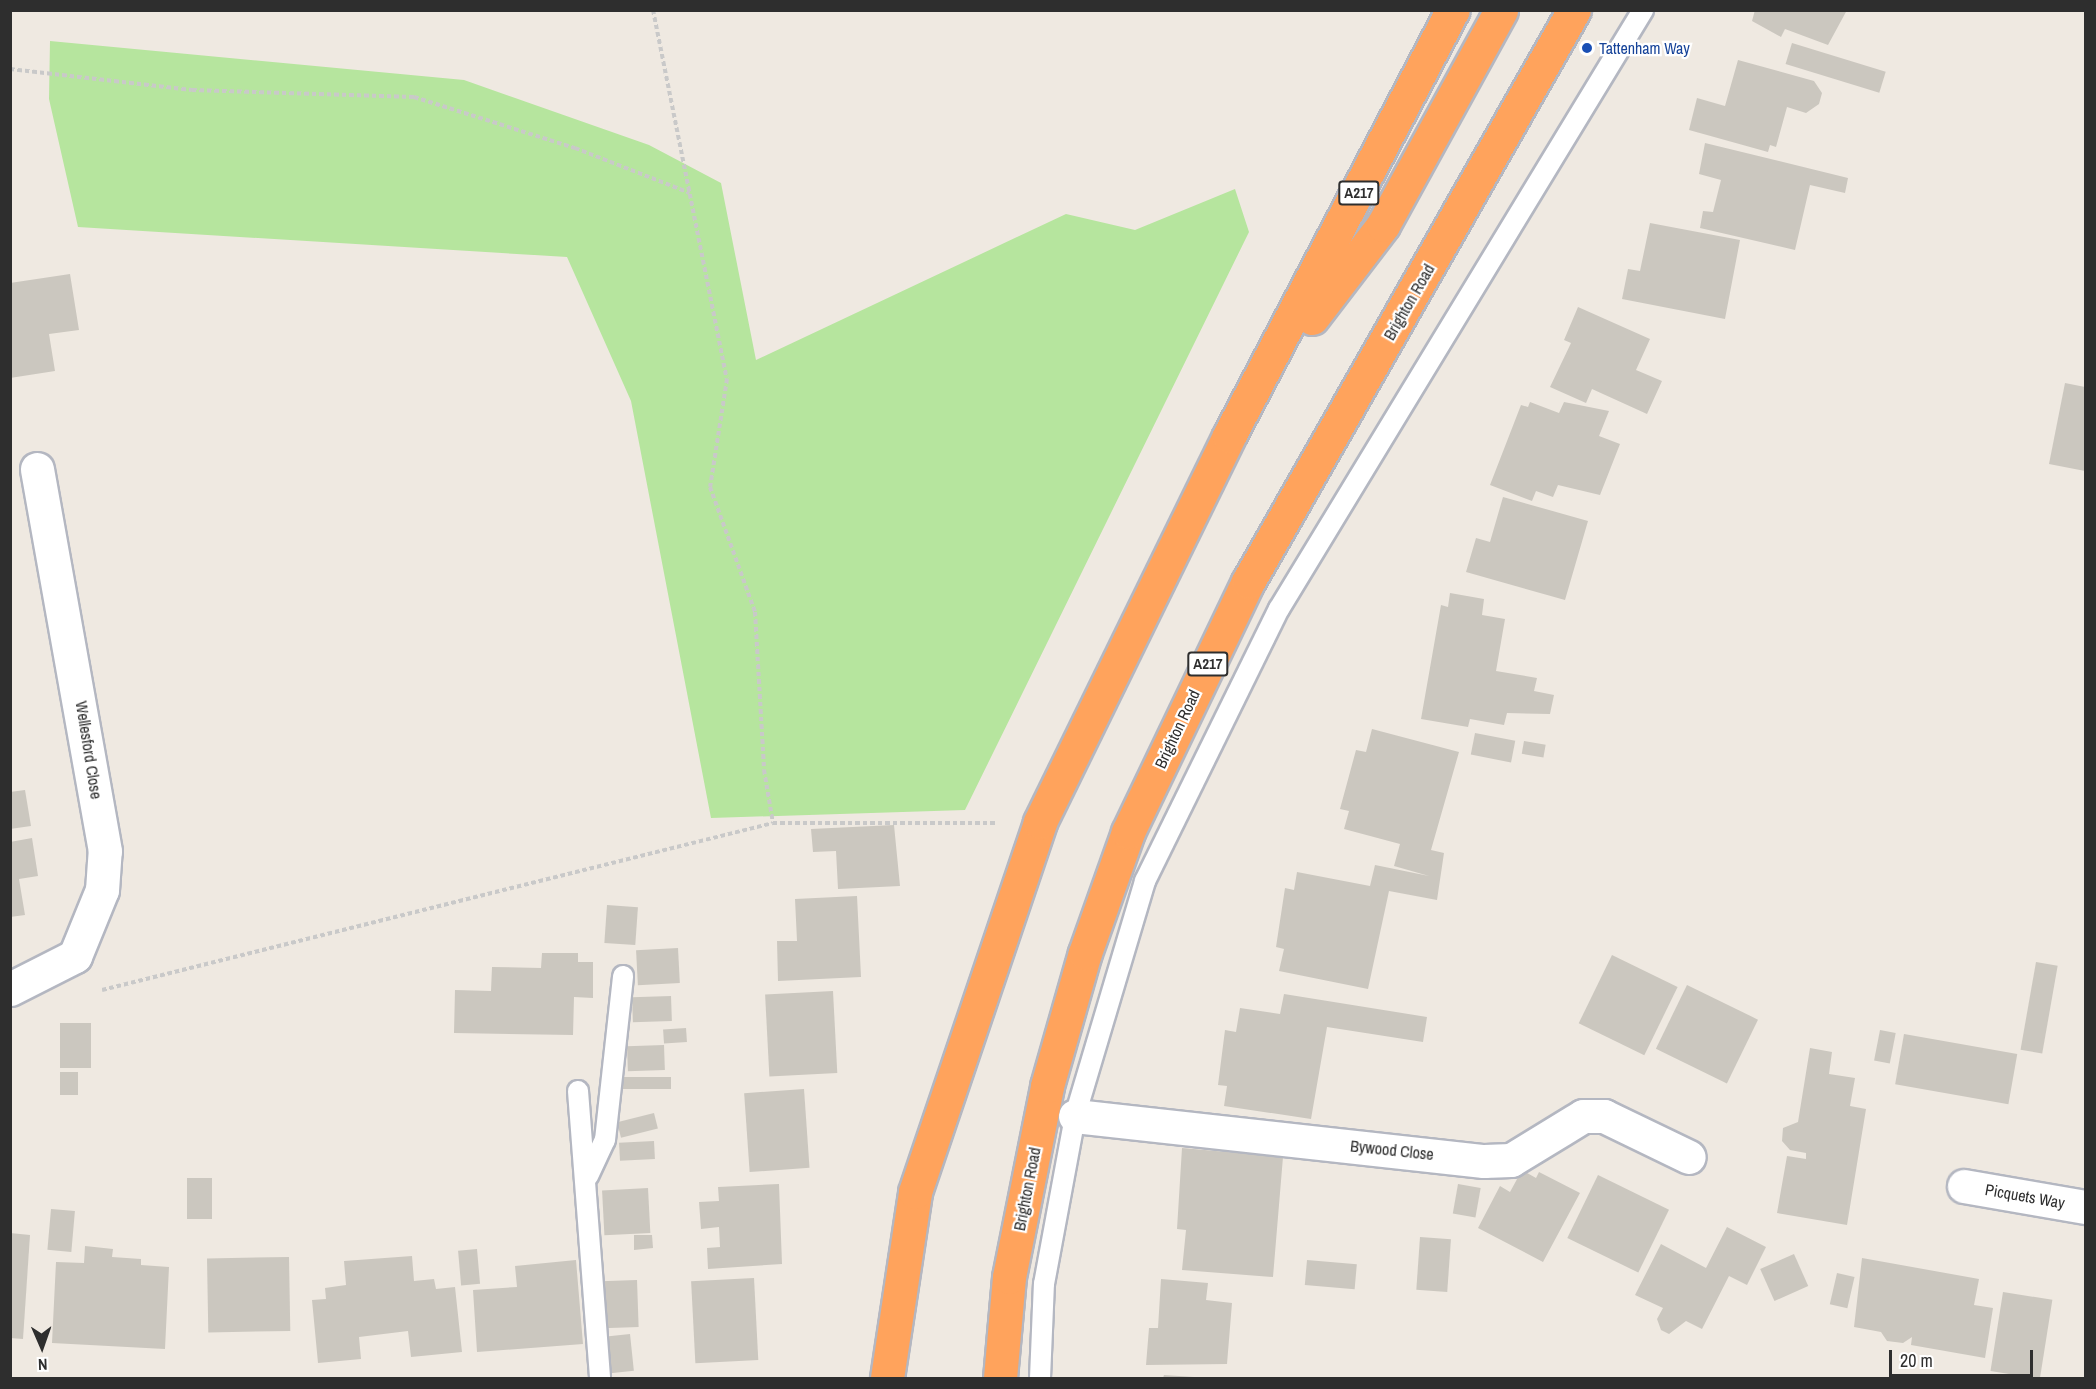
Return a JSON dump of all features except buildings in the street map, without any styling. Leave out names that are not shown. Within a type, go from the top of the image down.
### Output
[{"type":"highway","name":"A217","points":[[887,1378],[915,1192],[1040,822],[1229,436],[1266,375],[1453,10]]},
{"type":"highway","points":[[1266,375],[1383,225],[1501,10]]},
{"type":"highway","name":"Brighton Road","points":[[1000,1378],[1009,1277],[1047,1086],[1085,953],[1128,832],[1248,582],[1574,10]]},
{"type":"street","name":"Wellesford Close","points":[[10,989],[75,956],[102,890],[105,851],[37,469]]},
{"type":"street","name":"Bywood Close","points":[[1075,1116],[1484,1161],[1511,1160],[1584,1116],[1604,1116],[1689,1157]]},
{"type":"street","name":"Picquets Way","points":[[1964,1185],[2085,1207]]},
{"type":"lane","points":[[1040,1378],[1044,1284],[1075,1116],[1145,881],[1279,609],[1643,10]]},
{"type":"lane","points":[[587,1178],[604,1140],[623,976]]},
{"type":"lane","points":[[578,1091],[587,1178],[600,1378]]},
{"type":"path","points":[[653,10],[727,379],[710,487],[754,612],[764,770],[773,823]]},
{"type":"path","points":[[10,69],[192,90],[414,97],[575,148],[690,193]]},
{"type":"path","points":[[93,993],[773,823],[1040,822]]},
{"type":"green space","points":[[50,41],[464,80],[649,145],[721,183],[756,360],[1066,214],[1135,230],[1235,189],[1249,232],[965,810],[711,818],[631,401],[567,257],[78,227],[49,99]]},
{"type":"place","name":"Tattenham Way","points":[[1587,48]]}]
